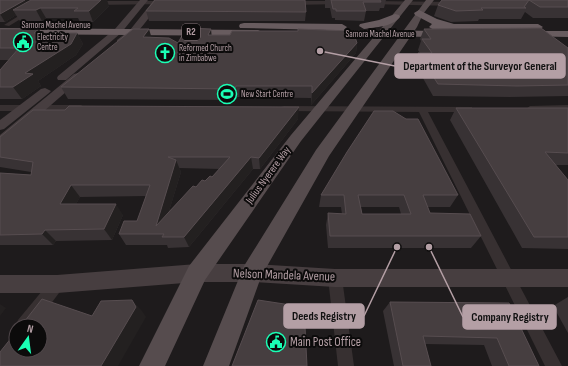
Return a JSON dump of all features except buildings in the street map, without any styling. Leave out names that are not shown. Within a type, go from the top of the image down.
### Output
[{"type":"highway","points":[[419,13],[433,22],[453,27]]},
{"type":"highway","points":[[355,30],[395,18]]},
{"type":"highway","name":"Samora Machel Avenue","points":[[409,30],[453,27],[568,27]]},
{"type":"highway","name":"Samora Machel Avenue","points":[[2,29],[136,28],[409,30],[568,34]]},
{"type":"highway","points":[[355,30],[371,46]]},
{"type":"main road","name":"Julius Nyerere Way","points":[[152,366],[197,273],[296,138],[407,2]]},
{"type":"main road","points":[[216,366],[252,273],[322,154],[428,2]]},
{"type":"street","points":[[0,126],[120,28],[143,1]]},
{"type":"street","points":[[88,3],[143,1],[171,3]]},
{"type":"street","points":[[0,142],[136,28],[157,1]]},
{"type":"street","points":[[367,3],[428,2],[464,4]]},
{"type":"street","points":[[282,3],[344,3]]},
{"type":"street","points":[[2,29],[36,7]]},
{"type":"street","points":[[528,27],[550,44]]},
{"type":"street","points":[[0,108],[23,108]]},
{"type":"street","points":[[39,108],[94,108]]},
{"type":"street","points":[[518,109],[568,108]]},
{"type":"street","points":[[273,109],[479,109]]},
{"type":"street","points":[[423,110],[554,366]]},
{"type":"street","name":"Nelson Mandela Avenue","points":[[0,284],[58,284],[197,273],[252,273],[335,278],[568,278]]},
{"type":"street","points":[[335,278],[346,366]]},
{"type":"street","points":[[30,318],[58,284]]},
{"type":"shaded area","points":[[0,0],[568,0],[568,366],[0,366]]},
{"type":"place","name":"Electricity Centre","points":[[23,42]]},
{"type":"place","name":"Department of the Surveyor General","points":[[320,51]]},
{"type":"place","name":"Reformed Church in Zimbabwe","points":[[165,53]]},
{"type":"place","name":"New Start Centre","points":[[227,94]]},
{"type":"place","name":"Deeds Registry","points":[[397,247]]},
{"type":"place","name":"Company Registry","points":[[429,247]]},
{"type":"place","name":"Main Post Office","points":[[276,342]]}]
